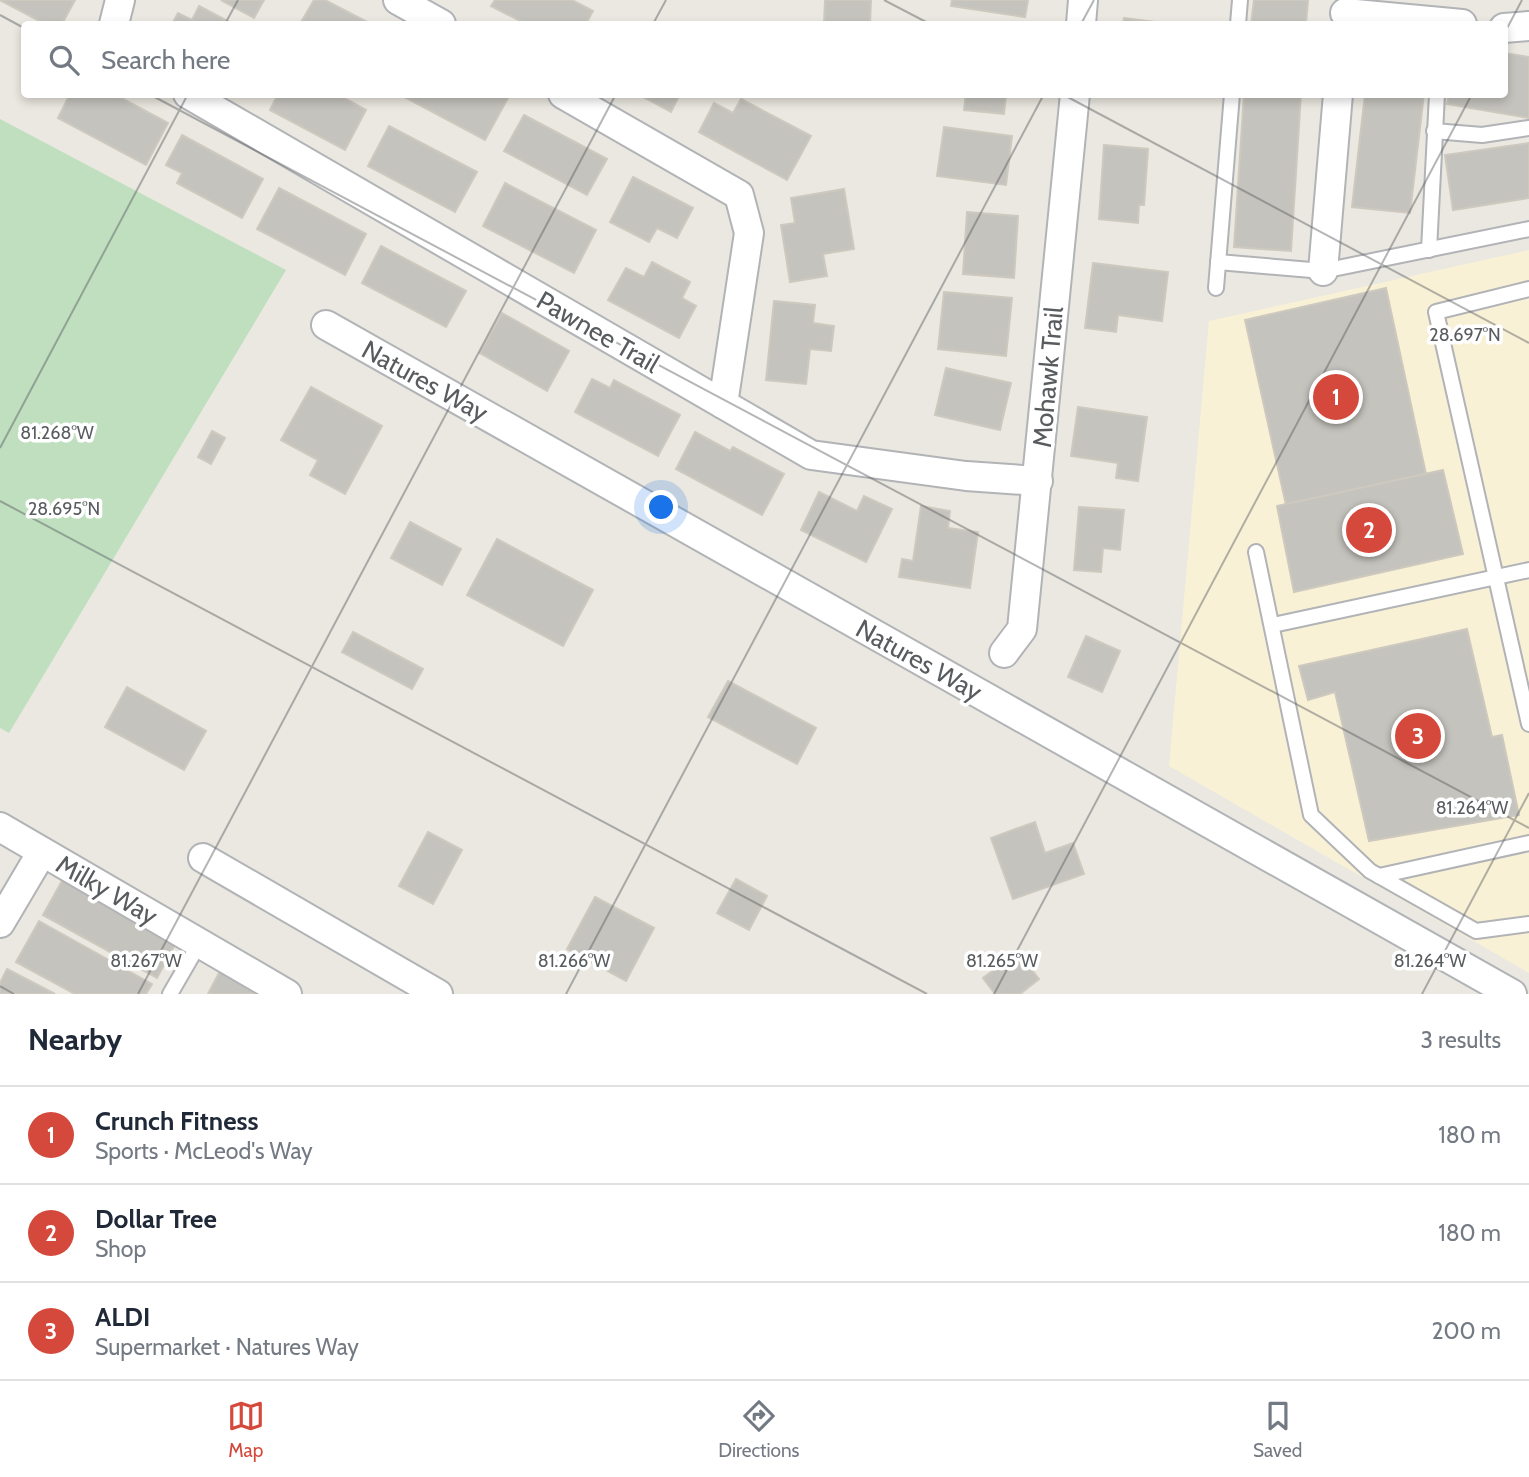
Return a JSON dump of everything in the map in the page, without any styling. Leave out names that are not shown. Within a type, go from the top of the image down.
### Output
[{"type":"street","points":[[115,21],[120,0]]},
{"type":"street","points":[[398,0],[436,21]]},
{"type":"street","points":[[1081,21],[1083,0]]},
{"type":"street","points":[[1345,12],[1422,21]]},
{"type":"street","points":[[1508,28],[1529,26]]},
{"type":"street","name":"Pawnee Trail","points":[[195,98],[811,455],[965,476],[1038,481]]},
{"type":"street","points":[[571,98],[739,195],[749,233],[723,404]]},
{"type":"street","name":"Mohawk Trail","points":[[1004,653],[1022,629],[1075,98]]},
{"type":"street","points":[[1323,271],[1338,98]]},
{"type":"street","name":"Natures Way","points":[[326,325],[1512,994]]},
{"type":"street","name":"Milky Way","points":[[0,827],[287,994]]},
{"type":"street","points":[[0,923],[42,852]]},
{"type":"street","points":[[203,858],[438,994]]},
{"type":"lane","points":[[1238,21],[1241,0]]},
{"type":"lane","points":[[1216,288],[1233,98]]},
{"type":"lane","points":[[1429,250],[1437,98]]},
{"type":"lane","points":[[1434,131],[1482,135],[1529,128]]},
{"type":"lane","points":[[1218,262],[1323,271],[1529,229]]},
{"type":"lane","points":[[1529,289],[1436,312],[1529,724]]},
{"type":"lane","points":[[1256,552],[1311,815],[1370,871],[1476,931],[1529,924]]},
{"type":"lane","points":[[1273,625],[1529,570]]},
{"type":"lane","points":[[1380,876],[1529,843]]},
{"type":"lane","points":[[170,994],[199,944]]},
{"type":"shaded area","points":[[1529,250],[1529,973],[1169,766],[1209,321]]},
{"type":"green space","points":[[0,119],[286,270],[9,733],[0,728]]},
{"type":"building","points":[[0,0],[75,0],[64,21],[39,21]]},
{"type":"building","points":[[221,0],[264,0],[254,18]]},
{"type":"building","points":[[314,0],[325,0],[365,21],[302,21]]},
{"type":"building","points":[[495,0],[572,0],[593,11],[588,21],[520,21],[491,6]]},
{"type":"building","points":[[825,0],[871,0],[870,21],[824,21]]},
{"type":"building","points":[[952,0],[1028,0],[1025,17],[951,6]]},
{"type":"building","points":[[1254,0],[1308,0],[1306,21],[1251,21]]},
{"type":"building","points":[[199,6],[227,21],[174,21],[178,13],[192,20]]},
{"type":"building","points":[[1124,18],[1147,21],[1124,21]]},
{"type":"building","points":[[1508,54],[1529,57],[1529,118],[1447,104],[1448,98],[1508,98]]},
{"type":"building","points":[[68,98],[121,98],[168,123],[146,165],[58,118]]},
{"type":"building","points":[[276,98],[344,98],[366,110],[345,150],[270,110]]},
{"type":"building","points":[[406,98],[508,98],[485,140]]},
{"type":"building","points":[[645,98],[678,98],[671,112]]},
{"type":"building","points":[[966,98],[1006,98],[1004,114],[964,110]]},
{"type":"building","points":[[1244,98],[1301,98],[1291,251],[1234,247]]},
{"type":"building","points":[[1365,98],[1424,98],[1410,213],[1352,207]]},
{"type":"building","points":[[741,99],[811,136],[787,180],[699,132],[714,103],[733,113]]},
{"type":"building","points":[[524,115],[607,159],[587,195],[504,151]]},
{"type":"building","points":[[389,126],[477,172],[455,212],[368,166]]},
{"type":"building","points":[[944,127],[1012,136],[1006,185],[937,176]]},
{"type":"building","points":[[182,135],[263,179],[242,218],[177,183],[182,173],[166,165]]},
{"type":"building","points":[[1529,143],[1529,198],[1453,210],[1445,155]]},
{"type":"building","points":[[1104,145],[1148,149],[1144,205],[1139,205],[1138,223],[1099,219]]},
{"type":"building","points":[[633,177],[693,208],[677,238],[657,228],[649,242],[610,222]]},
{"type":"building","points":[[505,183],[596,230],[574,273],[483,226]]},
{"type":"building","points":[[279,188],[366,234],[345,275],[257,229]]},
{"type":"building","points":[[844,189],[854,249],[823,254],[827,276],[790,282],[781,225],[795,223],[791,198]]},
{"type":"building","points":[[967,212],[1018,216],[1014,278],[963,274]]},
{"type":"building","points":[[381,246],[466,291],[446,327],[362,283]]},
{"type":"building","points":[[652,262],[690,282],[682,298],[696,306],[679,338],[608,300],[626,268],[644,277]]},
{"type":"building","points":[[1093,263],[1168,272],[1162,321],[1118,315],[1116,332],[1085,328]]},
{"type":"building","points":[[1386,288],[1426,474],[1286,505],[1245,320]]},
{"type":"building","points":[[944,292],[1012,298],[1006,356],[938,349]]},
{"type":"building","points":[[774,301],[815,305],[813,323],[834,326],[831,351],[810,349],[806,384],[766,380]]},
{"type":"building","points":[[502,313],[569,351],[547,391],[480,353]]},
{"type":"building","points":[[946,368],[1011,383],[1000,430],[935,415]]},
{"type":"building","points":[[592,379],[610,388],[614,380],[680,415],[658,456],[575,412]]},
{"type":"building","points":[[311,387],[382,426],[345,494],[310,475],[318,460],[281,440]]},
{"type":"building","points":[[1078,407],[1147,417],[1138,481],[1116,478],[1118,463],[1071,456]]},
{"type":"building","points":[[212,431],[225,438],[211,464],[198,457]]},
{"type":"building","points":[[695,432],[730,451],[733,447],[784,474],[762,515],[676,469]]},
{"type":"building","points":[[1443,470],[1463,554],[1294,592],[1277,506]]},
{"type":"building","points":[[819,492],[857,511],[864,496],[892,509],[866,562],[801,530]]},
{"type":"building","points":[[921,506],[950,511],[948,528],[978,532],[970,588],[899,577],[902,559],[913,561]]},
{"type":"building","points":[[1079,507],[1124,510],[1120,550],[1103,548],[1101,572],[1074,570]]},
{"type":"building","points":[[410,522],[461,549],[442,585],[391,558]]},
{"type":"building","points":[[497,539],[593,590],[563,646],[467,595]]},
{"type":"building","points":[[1467,629],[1492,737],[1502,735],[1519,815],[1369,841],[1335,692],[1308,700],[1299,666]]},
{"type":"building","points":[[353,632],[423,669],[412,689],[342,652]]},
{"type":"building","points":[[1086,636],[1120,651],[1102,692],[1068,677]]},
{"type":"building","points":[[728,681],[816,728],[797,764],[708,717]]},
{"type":"building","points":[[127,687],[206,731],[184,770],[105,727]]},
{"type":"building","points":[[1035,822],[1045,853],[1073,843],[1084,874],[1013,899],[991,838]]},
{"type":"building","points":[[428,832],[462,850],[433,904],[399,886]]},
{"type":"building","points":[[63,879],[177,941],[157,978],[43,915]]},
{"type":"building","points":[[736,879],[767,896],[749,930],[717,913]]},
{"type":"building","points":[[595,897],[654,928],[626,981],[567,949]]},
{"type":"building","points":[[39,921],[152,984],[146,994],[75,994],[16,962]]},
{"type":"building","points":[[1018,952],[1039,979],[1020,994],[995,994],[983,978]]},
{"type":"building","points":[[222,967],[272,994],[208,994]]},
{"type":"building","points":[[7,969],[55,994],[0,994],[0,983]]},
{"type":"place","name":"Crunch Fitness","points":[[1336,397]]},
{"type":"place","name":"Dollar Tree","points":[[1369,530]]},
{"type":"place","name":"ALDI","points":[[1418,736]]}]
